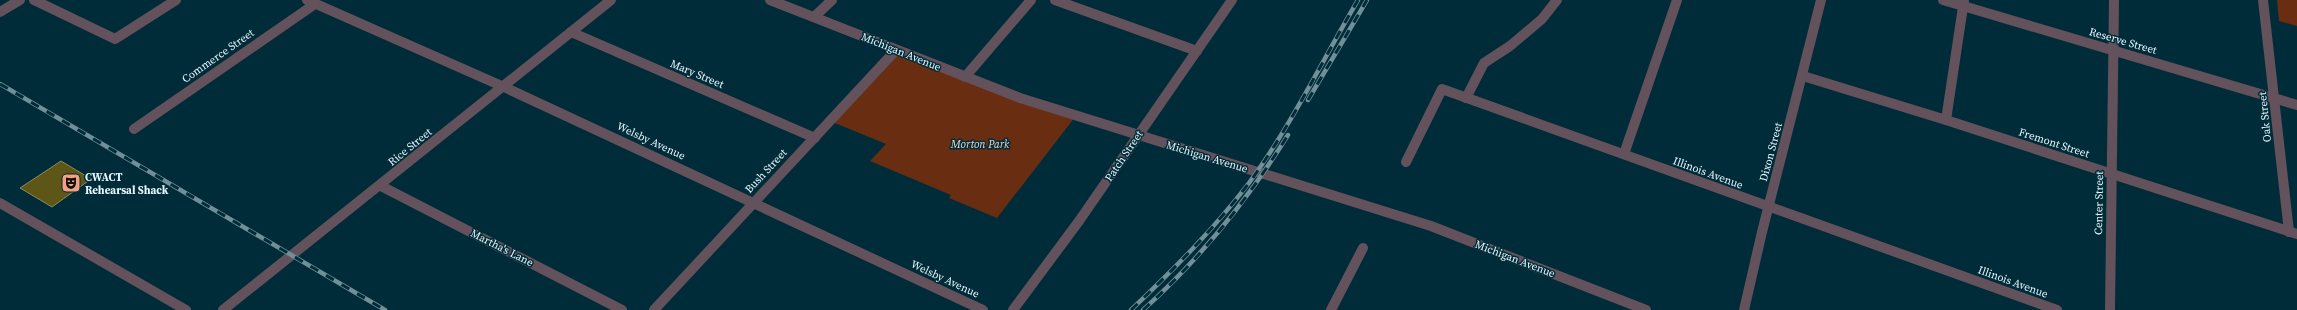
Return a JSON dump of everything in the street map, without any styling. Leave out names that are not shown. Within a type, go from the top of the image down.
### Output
[{"type":"street","points":[[0,12],[20,0]]},
{"type":"street","points":[[34,0],[115,39],[176,0]]},
{"type":"street","name":"Rice Street","points":[[223,310],[381,186],[611,0]]},
{"type":"street","name":"Michigan Avenue","points":[[770,0],[965,77],[1079,118],[1431,226],[1646,310]]},
{"type":"street","points":[[814,17],[832,0]]},
{"type":"street","points":[[965,77],[1031,0]]},
{"type":"street","points":[[1056,0],[1197,51]]},
{"type":"street","name":"Patch Street","points":[[1014,310],[1079,222],[1232,0]]},
{"type":"street","points":[[1466,98],[1484,63],[1510,46],[1542,19],[1557,0]]},
{"type":"street","points":[[1624,154],[1677,0]]},
{"type":"street","name":"Dixon Street","points":[[1744,310],[1768,208],[1803,76],[1820,0]]},
{"type":"street","name":"Reserve Street","points":[[1943,0],[1964,3],[2114,51],[2297,105]]},
{"type":"street","name":"Center Street","points":[[2110,310],[2114,0]]},
{"type":"street","name":"Oak Street","points":[[2263,0],[2293,233]]},
{"type":"street","name":"Welsby Avenue","points":[[311,2],[504,87],[754,202],[983,310]]},
{"type":"street","name":"Commerce Street","points":[[134,129],[311,2]]},
{"type":"street","points":[[1946,120],[1964,3]]},
{"type":"street","name":"Mary Street","points":[[571,32],[814,138]]},
{"type":"street","name":"Bush Street","points":[[654,310],[896,50]]},
{"type":"street","name":"Fremont Street","points":[[1803,76],[1946,120],[2293,233]]},
{"type":"street","name":"Illinois Avenue","points":[[1406,162],[1442,89],[1624,154],[1768,208],[2056,310]]},
{"type":"street","name":"Martha's Lane","points":[[381,186],[622,310]]},
{"type":"street","points":[[0,203],[186,310]]},
{"type":"street","points":[[1331,310],[1362,248]]},
{"type":"green space","points":[[2277,0],[2297,0],[2297,26],[2279,21]]},
{"type":"green space","name":"Morton Park","points":[[896,50],[1075,117],[997,218],[949,198],[951,195],[870,161],[886,144],[830,121]]},
{"type":"building","name":"CWACT Rehearsal Shack","points":[[61,161],[91,179],[52,207],[20,188]]},
{"type":"railway","points":[[1131,310],[1193,249],[1222,217],[1249,183],[1279,139],[1358,0]]},
{"type":"railway","points":[[1308,100],[1367,0]]},
{"type":"railway","points":[[0,84],[385,310]]},
{"type":"railway","points":[[1143,310],[1184,270],[1222,228],[1256,183],[1288,135]]},
{"type":"place","name":"CWACT Rehearsal Shack","points":[[71,183]]}]
